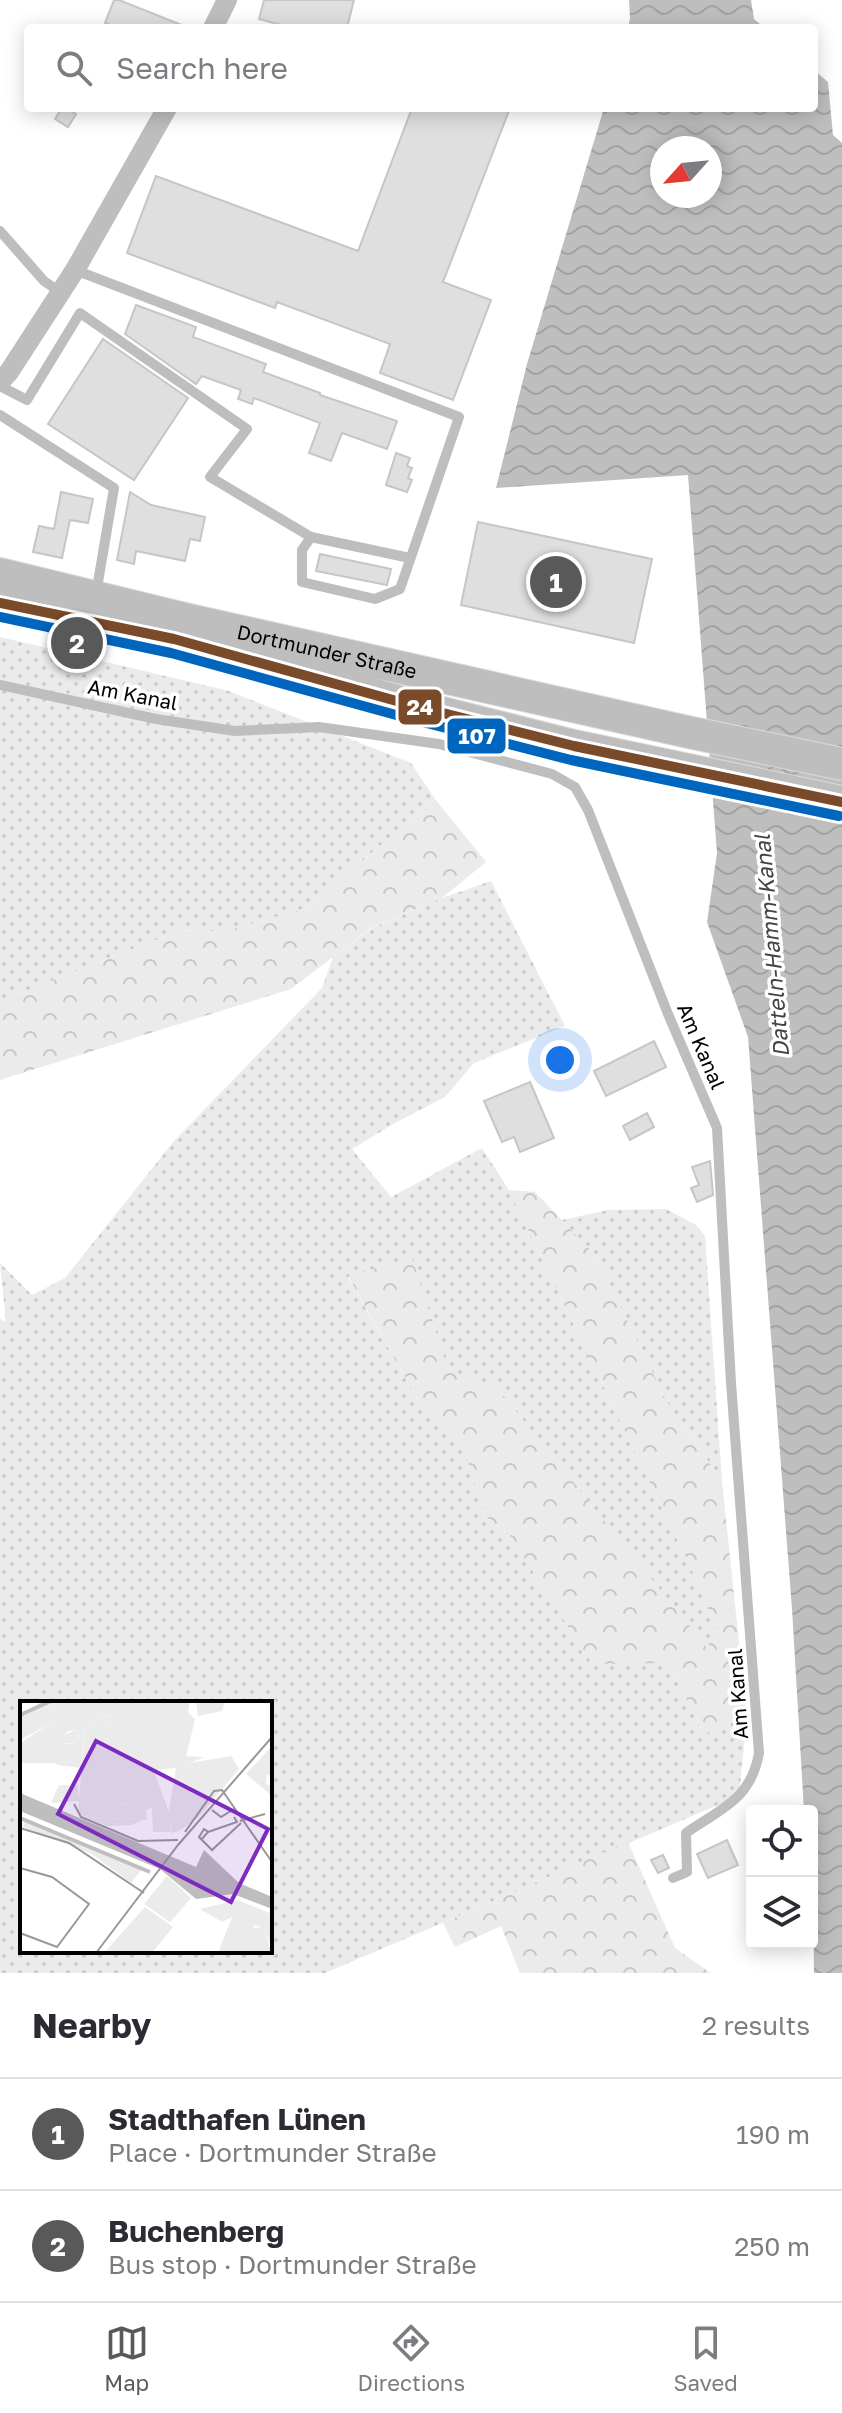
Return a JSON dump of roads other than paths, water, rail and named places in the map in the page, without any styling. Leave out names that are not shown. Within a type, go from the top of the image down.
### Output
[{"type":"main road","name":"Dortmunder Straße","points":[[0,574],[185,619],[842,764]]},
{"type":"main road","name":"Dortmunder Straße","points":[[0,603],[174,639],[411,705],[574,746],[842,802]]},
{"type":"street","points":[[215,24],[227,0]]},
{"type":"street","points":[[0,384],[75,270],[165,112]]},
{"type":"lane","points":[[0,231],[44,281],[60,292]]},
{"type":"lane","points":[[75,270],[459,417],[400,589],[375,599],[302,582],[302,550],[311,537]]},
{"type":"lane","points":[[0,384],[27,400],[80,313],[247,429],[210,477],[311,537],[410,558]]},
{"type":"lane","points":[[0,415],[114,488],[96,596]]},
{"type":"lane","name":"Am Kanal","points":[[0,685],[156,719],[235,731],[319,727],[439,744],[552,774],[575,787],[588,810],[668,1014],[717,1128],[730,1368],[759,1753],[756,1771],[741,1795],[686,1833],[687,1872],[673,1878]]},
{"type":"water","points":[[629,0],[751,0],[754,19],[760,24],[629,24]]},
{"type":"water","name":"Datteln-Hamm-Kanal","points":[[818,73],[828,82],[833,135],[842,143],[842,1973],[814,1973],[814,1949],[818,1949],[818,1805],[804,1805],[792,1609],[748,1037],[707,922],[717,853],[688,475],[496,488],[527,364],[603,112],[818,112]]},
{"type":"place","name":"Stadthafen Lünen","points":[[556,582]]},
{"type":"place","name":"Buchenberg","points":[[77,643]]}]
